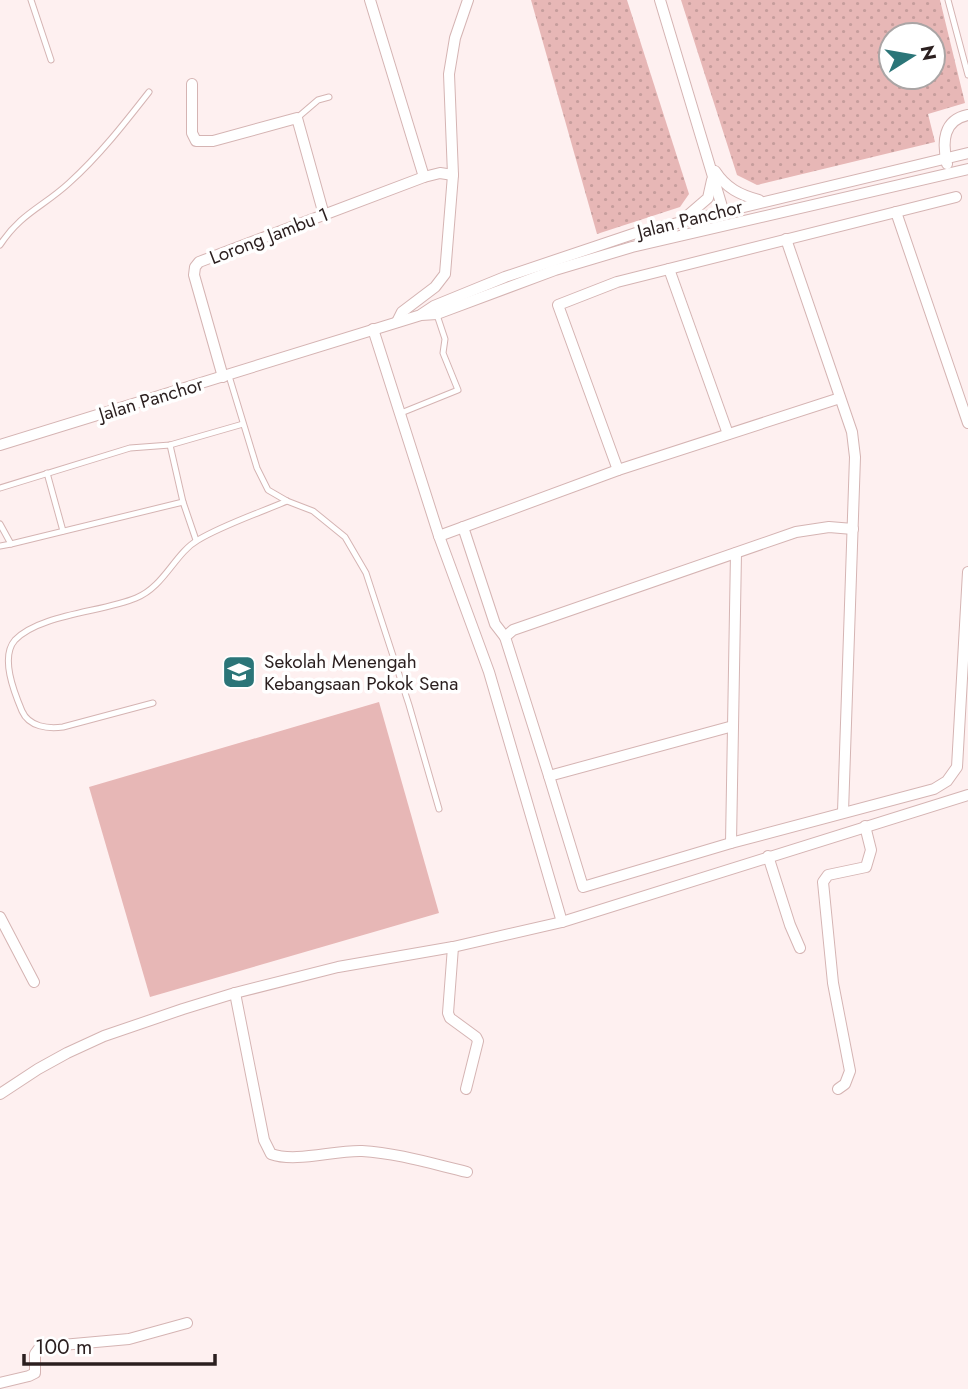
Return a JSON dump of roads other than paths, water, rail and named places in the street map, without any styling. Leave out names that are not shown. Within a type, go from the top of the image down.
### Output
[{"type":"street","points":[[370,0],[424,177]]},
{"type":"street","points":[[397,322],[402,312],[435,288],[444,274],[453,175],[449,74],[455,38],[468,0]]},
{"type":"street","points":[[660,0],[723,211],[716,222],[704,230]]},
{"type":"street","points":[[192,84],[192,133],[197,141],[213,141],[297,118],[324,215]]},
{"type":"street","points":[[949,174],[946,158],[948,127],[952,120],[968,115]]},
{"type":"street","name":"Jalan Panchor","points":[[435,310],[567,255],[678,222],[968,153]]},
{"type":"street","points":[[708,160],[728,187],[761,201]]},
{"type":"street","name":"Jalan Panchor","points":[[1,442],[226,376],[632,247],[968,169]]},
{"type":"street","name":"Lorong Jambu 1","points":[[226,376],[194,275],[195,267],[209,257],[424,177],[440,173],[453,175]]},
{"type":"street","points":[[678,222],[697,210],[708,198],[712,174]]},
{"type":"street","points":[[618,470],[558,305],[617,282],[956,197]]},
{"type":"street","points":[[723,211],[751,219]]},
{"type":"street","points":[[896,212],[968,423]]},
{"type":"street","points":[[786,239],[852,432],[855,457],[843,812]]},
{"type":"street","points":[[669,269],[728,434]]},
{"type":"street","points":[[373,329],[439,536],[489,672],[562,922]]},
{"type":"street","points":[[439,536],[618,470],[840,398]]},
{"type":"street","points":[[463,527],[495,624],[505,637],[583,887],[731,843],[934,789],[947,781],[957,767],[968,572]]},
{"type":"street","points":[[505,637],[513,630],[796,532],[830,527],[853,529]]},
{"type":"street","points":[[731,843],[736,553]]},
{"type":"street","points":[[549,776],[733,726]]},
{"type":"street","points":[[0,1094],[38,1069],[104,1037],[235,993],[338,967],[453,947],[562,922],[968,795]]},
{"type":"street","points":[[838,1089],[845,1084],[850,1071],[833,983],[823,882],[828,875],[866,867],[871,850],[865,826]]},
{"type":"street","points":[[768,856],[800,948]]},
{"type":"street","points":[[0,917],[34,982]]},
{"type":"street","points":[[453,947],[448,1013],[450,1018],[478,1041],[466,1089]]},
{"type":"street","points":[[235,993],[264,1140],[271,1154],[284,1157],[329,1152],[378,1152],[467,1172]]},
{"type":"street","points":[[0,1383],[35,1373],[35,1354],[40,1347],[129,1339],[187,1323]]},
{"type":"lane","points":[[31,0],[51,60]]},
{"type":"lane","points":[[948,0],[968,75]]},
{"type":"lane","points":[[0,245],[20,219],[67,185],[89,164],[149,92]]},
{"type":"lane","points":[[297,118],[318,100],[329,97]]},
{"type":"lane","points":[[399,414],[458,390],[443,353],[445,339],[435,310]]},
{"type":"lane","points":[[226,376],[261,479],[268,490],[313,511],[338,531],[345,537],[366,573],[439,809]]},
{"type":"lane","points":[[0,488],[130,448],[170,445],[243,424]]},
{"type":"lane","points":[[170,445],[183,502],[196,540]]},
{"type":"lane","points":[[47,473],[63,531]]},
{"type":"lane","points":[[153,702],[48,729],[29,721],[23,713],[7,661],[8,650],[14,640],[27,630],[124,602],[148,592],[196,540],[287,501]]},
{"type":"lane","points":[[0,546],[183,502]]},
{"type":"lane","points":[[0,524],[11,544]]},
{"type":"place","name":"Sekolah Menengah Kebangsaan Pokok Sena","points":[[239,672]]}]
